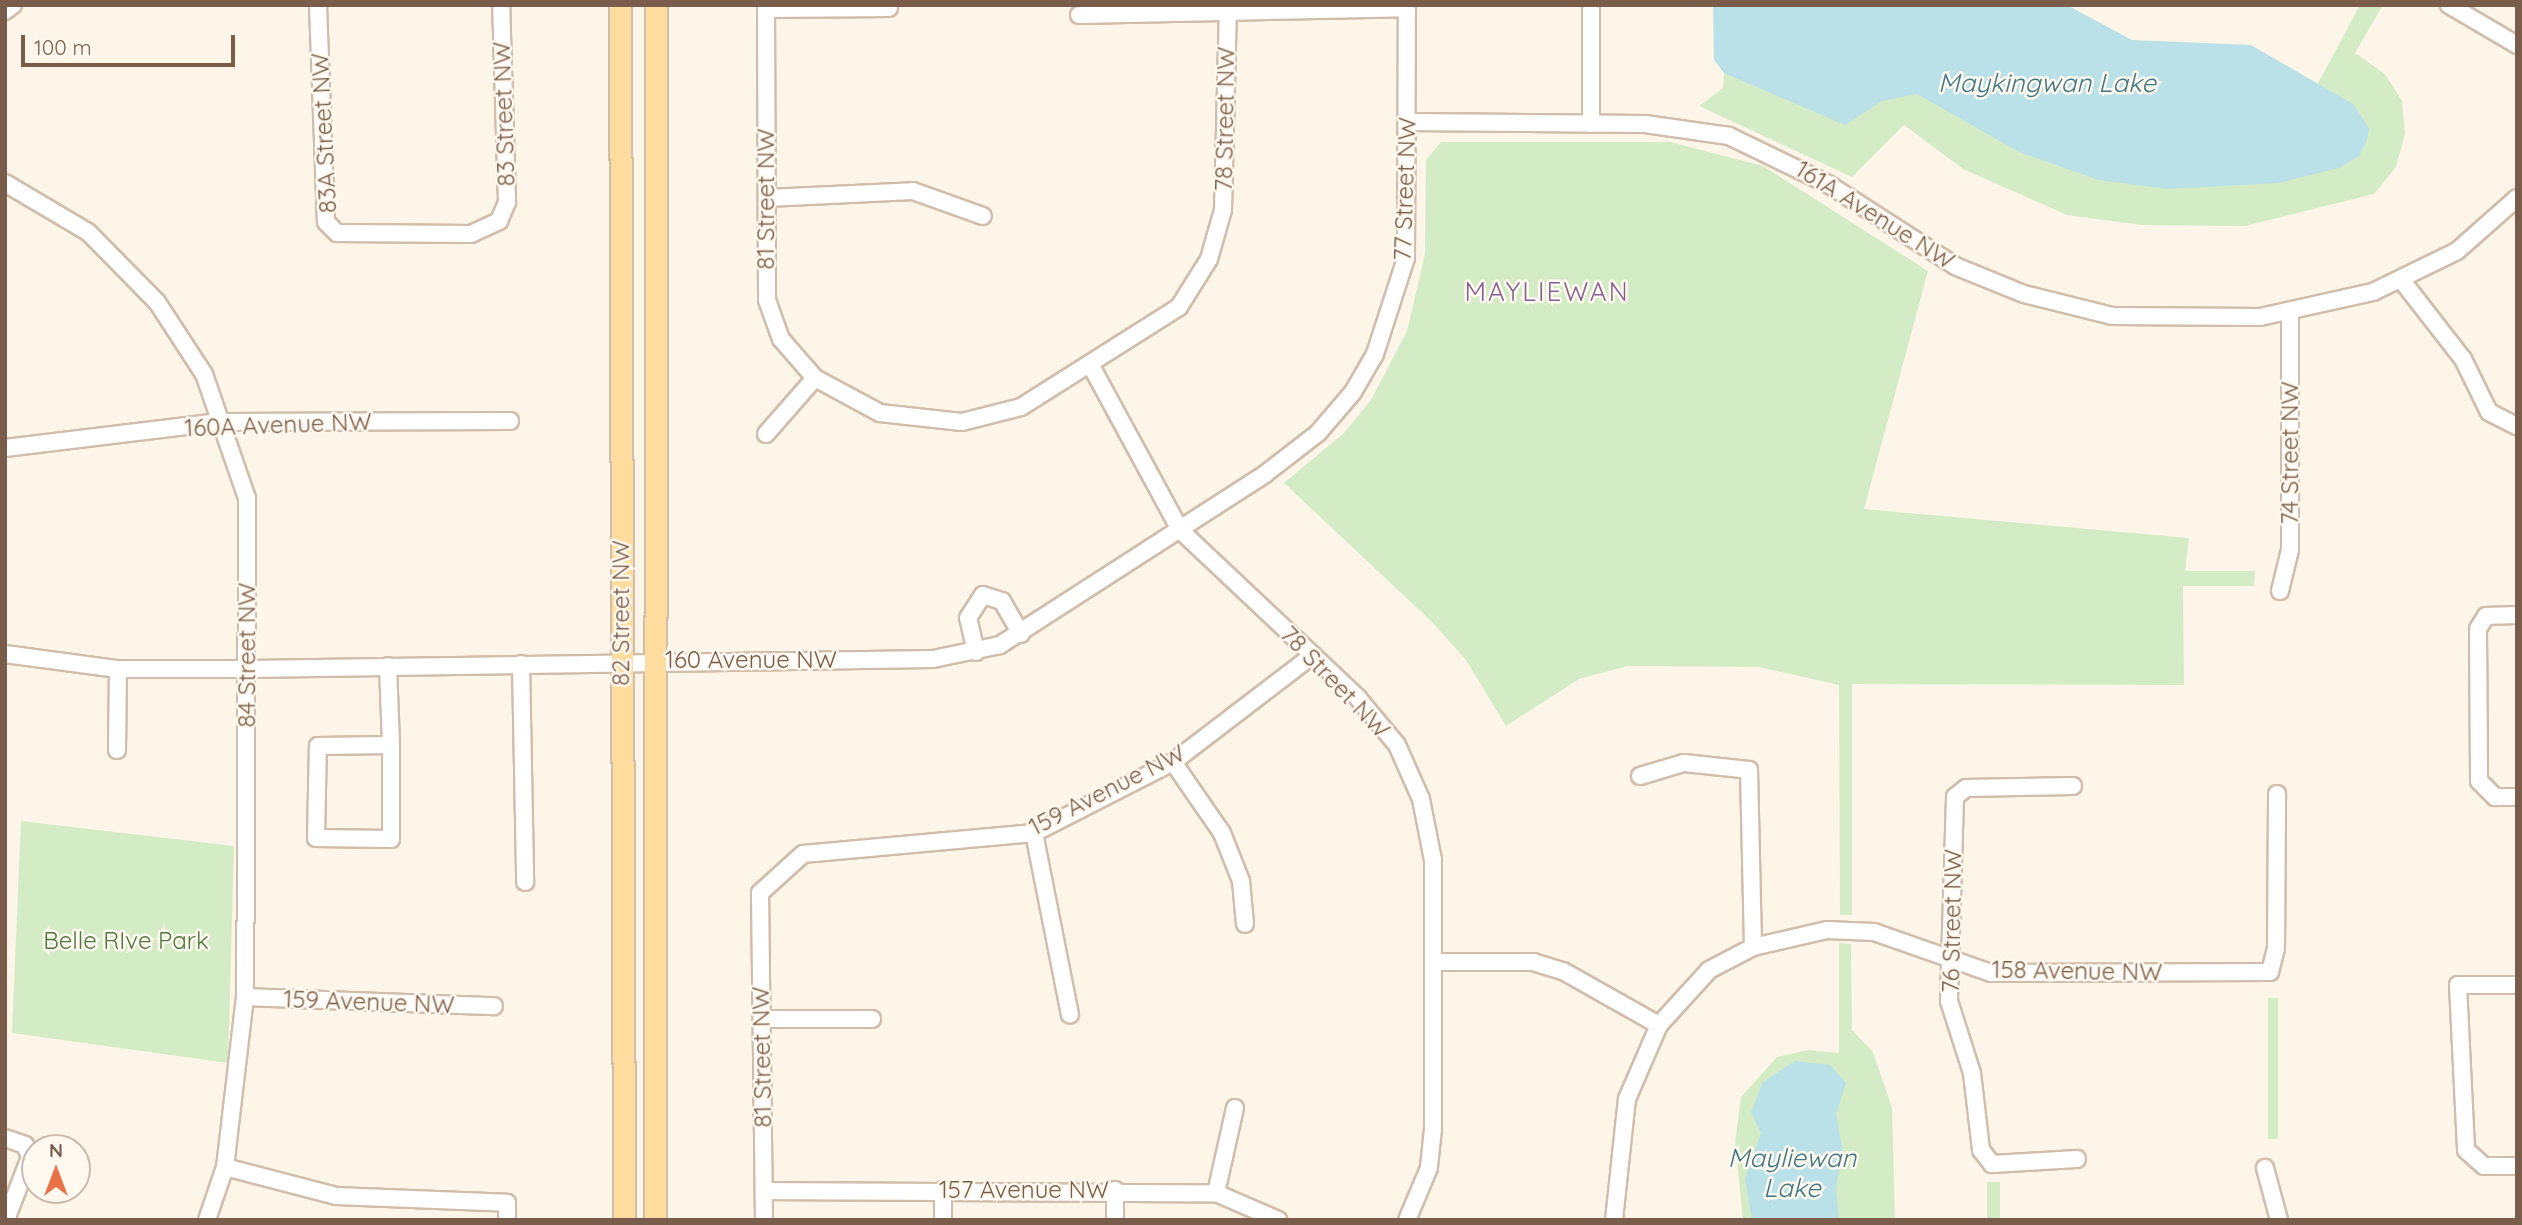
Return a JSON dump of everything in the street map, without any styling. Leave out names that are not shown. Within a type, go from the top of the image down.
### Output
[{"type":"main road","name":"82 Street NW","points":[[620,5],[620,662],[624,1220]]},
{"type":"main road","name":"82 Street NW","points":[[655,1220],[656,5]]},
{"type":"street","points":[[5,10],[13,5]]},
{"type":"street","name":"83A Street NW","points":[[318,5],[326,222],[337,233],[471,234],[499,221]]},
{"type":"street","name":"83 Street NW","points":[[499,221],[507,202],[502,5]]},
{"type":"street","points":[[1591,5],[1591,124]]},
{"type":"street","points":[[2449,5],[2517,46]]},
{"type":"street","points":[[1079,15],[1228,7],[1407,6]]},
{"type":"street","name":"77 Street NW","points":[[1318,433],[1375,355],[1396,298],[1406,258],[1407,6]]},
{"type":"street","points":[[766,7],[889,8]]},
{"type":"street","name":"81 Street NW","points":[[766,7],[766,300],[781,339],[814,378]]},
{"type":"street","name":"78 Street NW","points":[[1228,7],[1223,210],[1209,258],[1179,307],[1090,364],[1180,530],[1313,655],[1396,745],[1421,799],[1433,860],[1435,961],[1429,1168],[1407,1220]]},
{"type":"street","name":"161A Avenue NW","points":[[1408,122],[1674,126],[1753,145],[1828,184],[1946,262],[2064,305],[2174,320],[2290,313],[2403,282],[2457,251],[2517,198]]},
{"type":"street","name":"84 Street NW","points":[[5,183],[88,232],[157,302],[204,374],[247,498],[245,998],[225,1167],[207,1220]]},
{"type":"street","points":[[766,198],[913,191],[983,216]]},
{"type":"street","points":[[2403,282],[2463,359],[2489,412],[2517,426]]},
{"type":"street","name":"74 Street NW","points":[[2280,591],[2290,550],[2290,313]]},
{"type":"street","points":[[766,433],[814,378],[880,413],[962,422],[1021,407],[1090,364]]},
{"type":"street","name":"160A Avenue NW","points":[[5,448],[221,422],[510,421]]},
{"type":"street","name":"160 Avenue NW","points":[[5,654],[118,669],[248,669],[657,660],[933,659],[976,652],[1021,634],[1180,530],[1318,433]]},
{"type":"street","points":[[976,652],[968,618],[983,594],[1002,601],[1021,634]]},
{"type":"street","points":[[2517,615],[2486,616],[2478,629],[2479,781],[2495,797],[2517,797]]},
{"type":"street","name":"159 Avenue NW","points":[[760,893],[803,854],[1034,833],[1172,762],[1313,655]]},
{"type":"street","points":[[522,664],[525,882]]},
{"type":"street","points":[[388,666],[391,745],[391,839],[316,838],[318,746],[391,745]]},
{"type":"street","points":[[117,750],[118,669]]},
{"type":"street","points":[[1172,762],[1222,833],[1241,881],[1245,924]]},
{"type":"street","points":[[1640,776],[1684,763],[1749,770],[1753,947]]},
{"type":"street","name":"76 Street NW","points":[[2073,786],[1966,788],[1955,797],[1949,1000],[1972,1073],[1981,1150],[1992,1164],[2077,1159]]},
{"type":"street","name":"158 Avenue NW","points":[[1659,1025],[1709,970],[1753,947],[1827,930],[1874,932],[1952,962],[1991,973],[2270,972],[2276,948],[2277,794]]},
{"type":"street","points":[[1034,833],[1070,1014]]},
{"type":"street","name":"81 Street NW","points":[[760,893],[764,1220]]},
{"type":"street","points":[[1435,961],[1533,962],[1563,971],[1659,1025],[1628,1099],[1614,1220]]},
{"type":"street","points":[[2517,985],[2458,985],[2466,1150],[2484,1166],[2517,1166]]},
{"type":"street","name":"159 Avenue NW","points":[[245,998],[494,1006]]},
{"type":"street","points":[[762,1019],[872,1019]]},
{"type":"street","points":[[1216,1193],[1235,1108]]},
{"type":"street","points":[[5,1138],[25,1145],[30,1157],[6,1220]]},
{"type":"street","points":[[225,1167],[336,1196],[507,1202],[507,1220]]},
{"type":"street","points":[[2265,1168],[2278,1220]]},
{"type":"street","points":[[943,1190],[943,1220]]},
{"type":"street","points":[[1115,1190],[1115,1220]]},
{"type":"street","name":"157 Avenue NW","points":[[764,1191],[1115,1190],[1216,1193],[1278,1220]]},
{"type":"green space","points":[[2360,5],[2383,5],[2355,53],[2385,74],[2402,101],[2405,134],[2396,167],[2374,194],[2245,226],[2142,225],[2067,215],[1963,169],[1904,125],[1852,177],[1699,106],[1723,88],[1724,73],[1833,96],[1906,80],[2320,146],[2317,85]]},
{"type":"green space","points":[[1441,142],[1670,142],[1763,166],[1928,271],[1864,509],[2189,538],[2185,571],[2255,571],[2254,586],[2183,586],[2184,685],[1852,684],[1852,915],[1840,915],[1839,685],[1759,667],[1628,666],[1579,679],[1506,726],[1466,660],[1432,622],[1284,483],[1344,433],[1371,400],[1407,331],[1425,254],[1426,160]]},
{"type":"green space","name":"Belle RIve Park","points":[[21,821],[234,846],[228,1063],[12,1033]]},
{"type":"green space","points":[[1839,943],[1851,944],[1852,1030],[1873,1052],[1892,1108],[1895,1220],[1743,1220],[1735,1142],[1741,1097],[1777,1057],[1808,1050],[1839,1053]]},
{"type":"green space","points":[[2268,998],[2278,998],[2278,1139],[2268,1139]]},
{"type":"green space","points":[[1987,1182],[2000,1182],[2000,1220],[1987,1220]]},
{"type":"water","name":"Maykingwan Lake","points":[[1713,5],[2067,5],[2132,40],[2251,45],[2353,104],[2369,128],[2367,140],[2359,156],[2339,168],[2278,183],[2167,189],[2099,180],[2019,152],[1917,94],[1882,101],[1845,125],[1724,73],[1714,60]]},
{"type":"water","name":"Mayliewan Lake","points":[[1795,1061],[1830,1065],[1846,1083],[1836,1114],[1843,1152],[1836,1187],[1839,1220],[1752,1220],[1745,1179],[1761,1133],[1751,1112],[1763,1082]]},
{"type":"district","name":"MAYLIEWAN","points":[[1547,292]]}]
